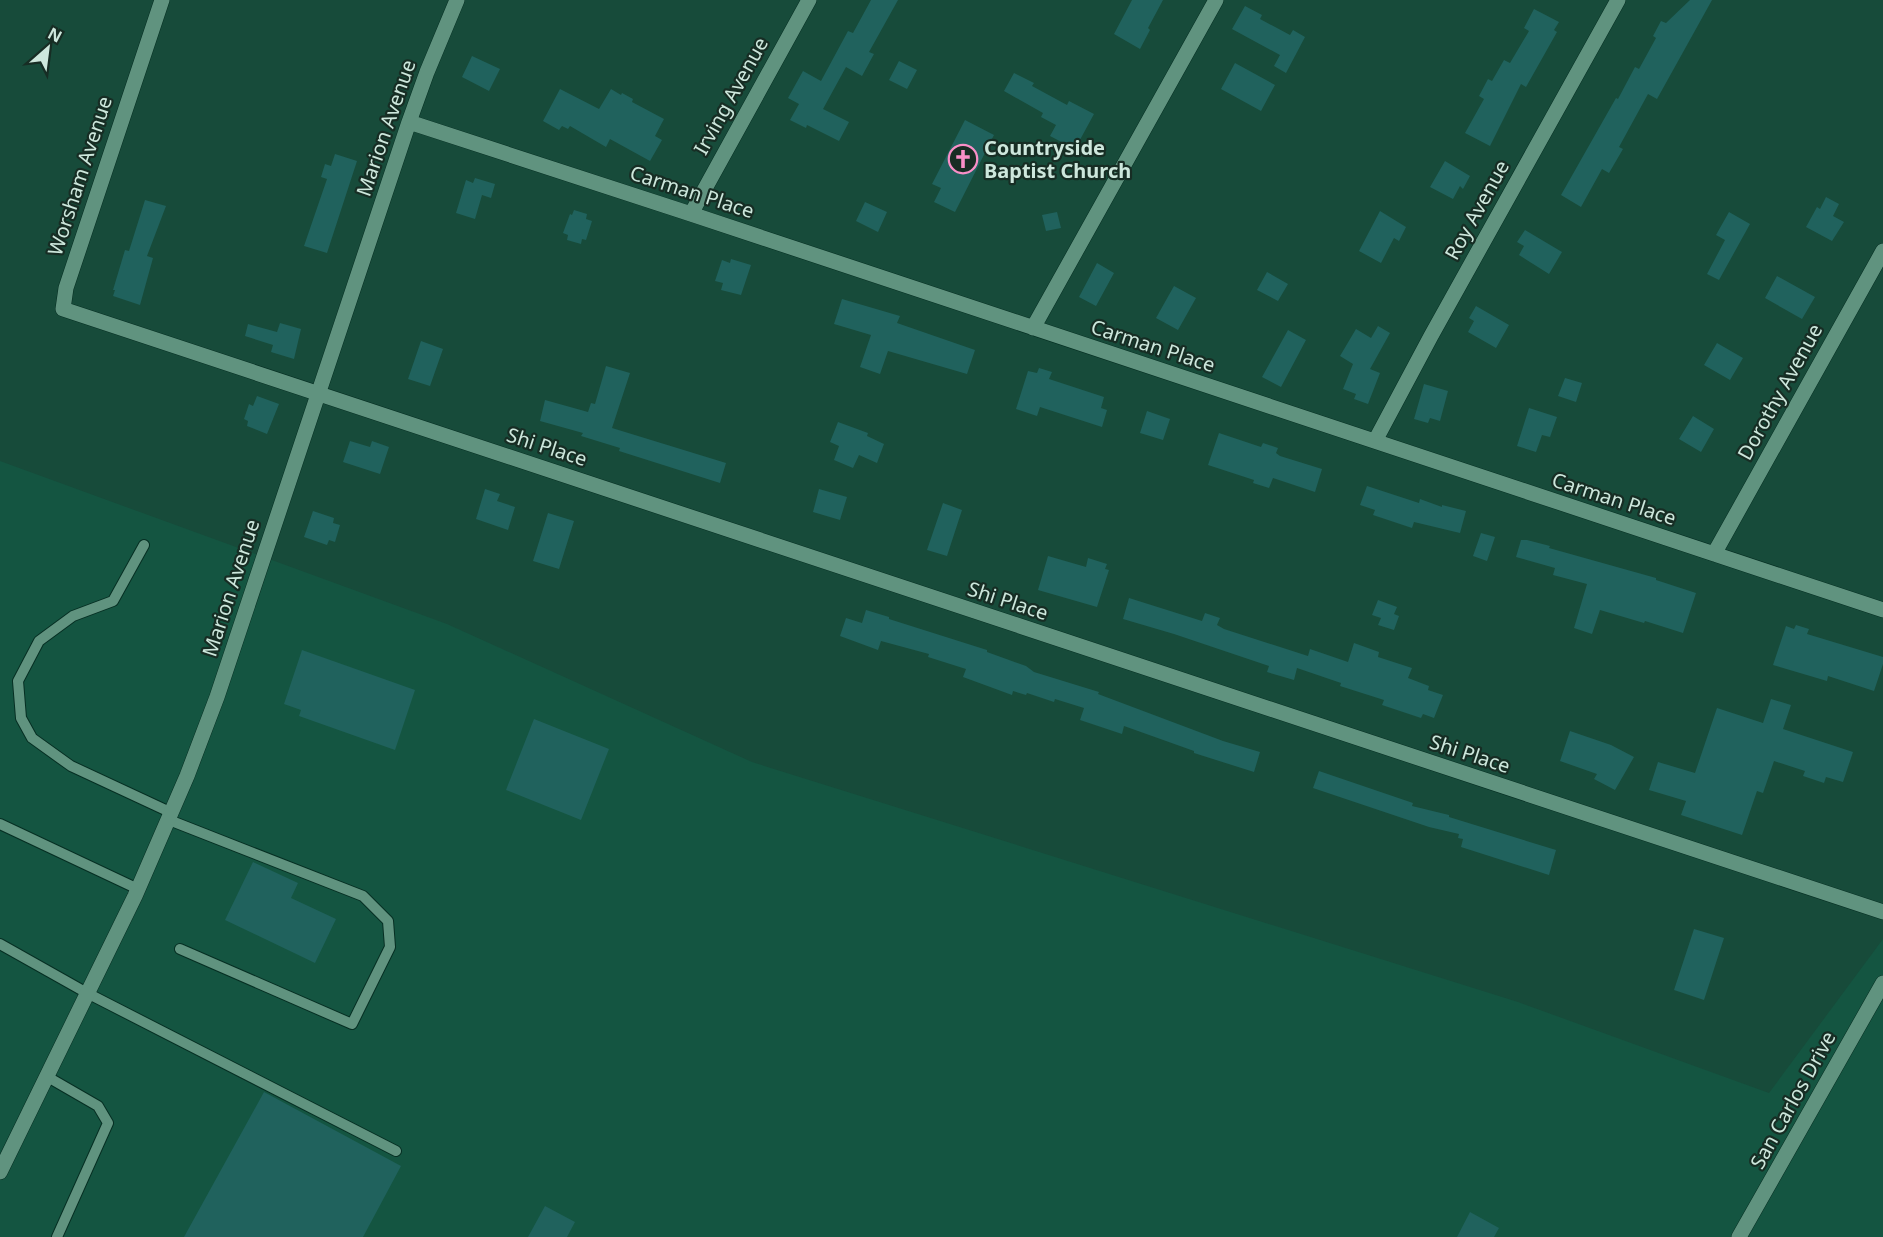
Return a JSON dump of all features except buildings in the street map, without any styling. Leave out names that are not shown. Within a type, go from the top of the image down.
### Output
[{"type":"street","name":"Worsham Avenue","points":[[120,329],[63,309],[66,288],[162,0]]},
{"type":"street","name":"Marion Avenue","points":[[0,1172],[138,889],[170,817],[218,697],[409,122],[457,0]]},
{"type":"street","name":"Irving Avenue","points":[[691,214],[809,0]]},
{"type":"street","points":[[1033,328],[1216,0]]},
{"type":"street","name":"Roy Avenue","points":[[1375,441],[1618,0]]},
{"type":"street","name":"Carman Place","points":[[409,122],[1883,610]]},
{"type":"street","name":"Dorothy Avenue","points":[[1714,554],[1883,251]]},
{"type":"street","name":"Shi Place","points":[[120,329],[1883,912]]},
{"type":"street","name":"San Carlos Drive","points":[[1739,1237],[1883,983]]},
{"type":"lane","points":[[144,544],[113,601],[73,616],[39,640],[18,681],[21,718],[33,738],[71,766],[170,817],[363,896],[388,921],[390,947],[352,1024],[180,950]]},
{"type":"lane","points":[[0,824],[138,889]]},
{"type":"lane","points":[[0,944],[87,993],[396,1151]]},
{"type":"lane","points":[[46,1076],[98,1106],[108,1123],[57,1237]]},
{"type":"shaded area","points":[[0,461],[447,624],[752,762],[1518,1002],[1769,1093],[1883,939],[1883,1237],[0,1237]]},
{"type":"place","name":"Countryside Baptist Church","points":[[963,159]]}]
